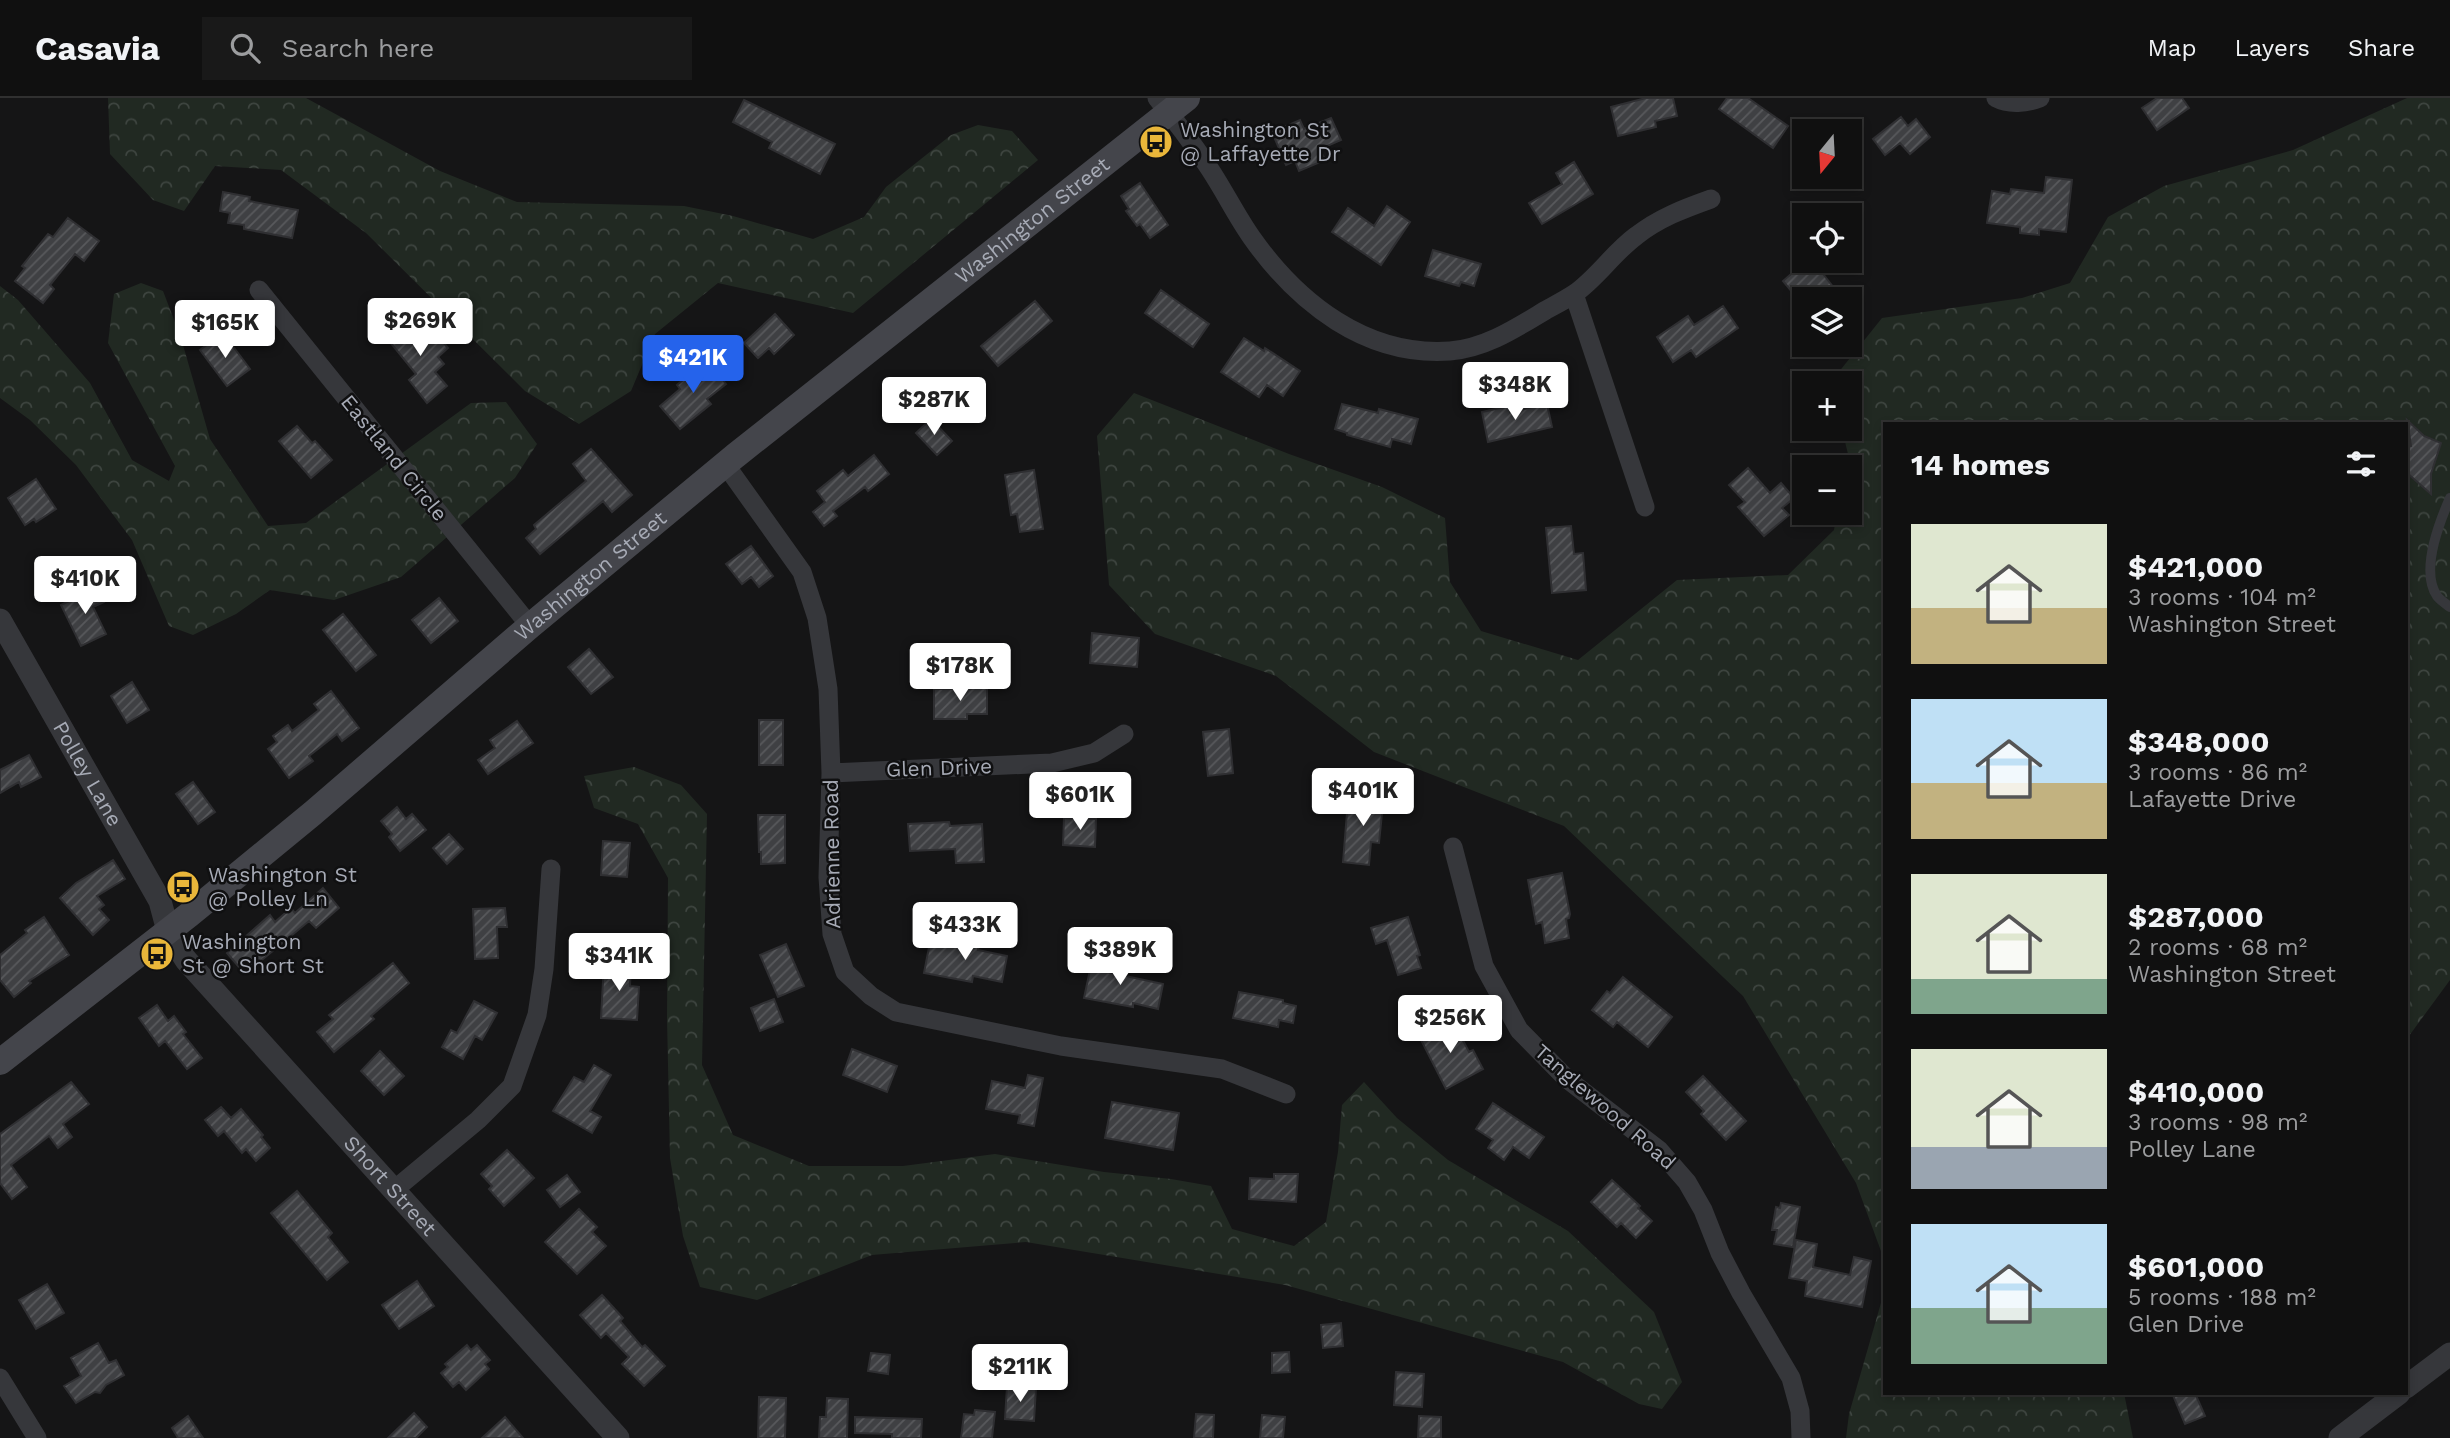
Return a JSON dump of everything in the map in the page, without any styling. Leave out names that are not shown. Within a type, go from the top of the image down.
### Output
[{"type":"main road","name":"Washington Street","points":[[0,1062],[313,813],[530,626],[725,464],[1171,103]]},
{"type":"street","points":[[1996,98],[2000,101],[2016,102],[2040,98]]},
{"type":"street","points":[[1171,103],[1251,237],[1285,278],[1313,306],[1347,328],[1367,337],[1416,351],[1452,351],[1491,341],[1574,294],[1634,237],[1663,217],[1711,199]]},
{"type":"street","name":"Eastland Circle","points":[[259,290],[530,626]]},
{"type":"street","points":[[1574,294],[1645,507]]},
{"type":"street","name":"Adrienne Road","points":[[725,464],[802,572],[817,618],[828,689],[831,773],[828,877],[832,934],[845,972],[870,996],[896,1012],[1035,1041],[1222,1069],[1286,1094]]},
{"type":"street","name":"Polley Lane","points":[[0,620],[160,901],[168,931]]},
{"type":"street","name":"Glen Drive","points":[[831,773],[1052,763],[1094,753],[1125,734]]},
{"type":"street","name":"Tanglewood Road","points":[[1453,847],[1484,966],[1519,1030],[1567,1079],[1658,1150],[1687,1182],[1703,1210],[1720,1253],[1741,1293],[1791,1378],[1800,1410],[1801,1438]]},
{"type":"street","points":[[394,1190],[478,1120],[512,1086],[537,1015],[544,969],[551,869]]},
{"type":"street","name":"Short Street","points":[[168,931],[186,960],[618,1438]]},
{"type":"street","points":[[2408,1386],[2450,1354]]},
{"type":"street","points":[[0,1378],[37,1438]]},
{"type":"street","points":[[2340,1438],[2396,1395]]},
{"type":"lane","points":[[2450,498],[2435,540],[2430,576],[2438,596],[2450,607]]},
{"type":"green space","points":[[108,98],[306,98],[440,171],[517,202],[684,206],[733,216],[813,239],[864,217],[886,187],[951,135],[978,125],[1012,131],[1038,160],[853,313],[718,283],[655,334],[631,391],[579,424],[525,391],[366,233],[281,170],[215,166],[184,211],[153,200],[110,154]]},
{"type":"green space","points":[[2407,98],[2450,98],[2450,980],[2408,1037],[2408,422],[1883,422],[1883,1257],[1856,1183],[1743,996],[1564,826],[1374,752],[1276,676],[1155,634],[1109,585],[1097,436],[1134,393],[1289,454],[1382,487],[1445,518],[1450,582],[1481,631],[1578,660],[1677,580],[1788,575],[1834,530],[1835,525],[1862,525],[1862,455],[1848,455],[1845,441],[1862,441],[1862,371],[1840,371],[1851,357],[1862,357],[1862,343],[1882,318],[2022,298],[2070,283],[2108,217],[2164,186],[2293,150]]},
{"type":"green space","points":[[141,283],[163,291],[181,338],[210,439],[268,526],[306,523],[471,403],[506,402],[537,444],[515,478],[401,577],[334,600],[270,590],[236,614],[193,635],[169,626],[132,540],[76,465],[30,420],[0,398],[0,286],[18,300],[90,383],[132,460],[169,481],[175,466],[108,343],[114,294]]},
{"type":"green space","points":[[634,767],[681,785],[707,814],[702,1065],[733,1135],[809,1166],[903,1166],[995,1154],[1211,1186],[1232,1229],[1294,1246],[1326,1222],[1338,1152],[1342,1105],[1364,1082],[1397,1118],[1448,1160],[1568,1231],[1654,1312],[1682,1382],[1662,1409],[1639,1404],[1563,1362],[1285,1285],[1026,1242],[872,1255],[757,1300],[700,1287],[683,1236],[670,1158],[668,878],[638,824],[594,808],[584,776]]},
{"type":"green space","points":[[1883,1296],[1883,1395],[2124,1395],[2133,1438],[1846,1438],[1849,1414]]},
{"type":"building","points":[[1646,98],[1673,98],[1677,116],[1655,121],[1656,127],[1618,136],[1611,107]]},
{"type":"building","points":[[1727,98],[1748,98],[1788,126],[1773,148],[1719,109]]},
{"type":"building","points":[[2157,98],[2182,98],[2189,108],[2157,130],[2142,108]]},
{"type":"building","points":[[744,100],[835,144],[820,174],[769,148],[772,142],[733,122]]},
{"type":"building","points":[[1901,117],[1908,126],[1916,119],[1930,137],[1910,154],[1900,143],[1885,155],[1873,139]]},
{"type":"building","points":[[1331,118],[1341,140],[1320,149],[1325,160],[1299,171],[1295,161],[1286,165],[1272,132],[1300,120],[1304,129]]},
{"type":"building","points":[[1574,162],[1593,194],[1542,224],[1529,203],[1562,184],[1556,173]]},
{"type":"building","points":[[2046,177],[2072,180],[2066,232],[2039,229],[2039,235],[2020,233],[2020,227],[1987,223],[1992,191],[2010,194],[2011,189],[2044,193]]},
{"type":"building","points":[[1140,183],[1168,225],[1150,238],[1126,211],[1129,209],[1121,196]]},
{"type":"building","points":[[223,192],[250,197],[249,201],[298,210],[292,238],[244,229],[244,225],[228,223],[230,213],[220,211]]},
{"type":"building","points":[[1387,206],[1410,222],[1381,265],[1332,232],[1348,208],[1374,226]]},
{"type":"building","points":[[68,218],[99,241],[84,261],[75,254],[50,285],[54,289],[43,303],[15,281],[25,268],[22,266],[48,234],[53,237]]},
{"type":"building","points":[[1433,250],[1481,264],[1474,286],[1461,282],[1459,286],[1425,276]]},
{"type":"building","points":[[1792,273],[1822,273],[1833,287],[1792,287],[1792,292],[1783,281]]},
{"type":"building","points":[[1161,290],[1209,324],[1193,347],[1145,313]]},
{"type":"building","points":[[1035,301],[1052,321],[998,366],[981,346]]},
{"type":"building","points":[[1723,306],[1738,328],[1696,357],[1691,350],[1673,362],[1657,337],[1688,316],[1694,325]]},
{"type":"building","points":[[775,314],[794,335],[774,354],[769,348],[758,358],[744,343]]},
{"type":"building","points":[[404,320],[421,340],[433,330],[448,348],[438,357],[444,364],[435,372],[447,386],[427,403],[409,380],[416,374],[385,336]]},
{"type":"building","points":[[223,333],[250,369],[227,386],[200,350]]},
{"type":"building","points":[[1244,338],[1300,371],[1283,396],[1267,385],[1259,397],[1221,372]]},
{"type":"building","points":[[707,360],[726,384],[707,399],[711,404],[680,429],[660,406],[680,389],[677,385]]},
{"type":"building","points":[[931,393],[942,405],[926,419],[915,408]]},
{"type":"building","points":[[1342,404],[1378,413],[1379,409],[1418,419],[1411,444],[1392,439],[1390,447],[1335,429]]},
{"type":"building","points":[[1547,404],[1552,427],[1488,442],[1482,412],[1509,406],[1510,412]]},
{"type":"building","points":[[931,419],[952,441],[937,455],[916,433]]},
{"type":"building","points":[[2407,422],[2424,436],[2441,443],[2431,474],[2431,494],[2408,474],[2408,447],[2411,446]]},
{"type":"building","points":[[297,426],[332,460],[311,478],[279,441]]},
{"type":"building","points":[[591,449],[632,495],[612,512],[603,501],[540,554],[526,538],[536,529],[534,525],[586,481],[573,464]]},
{"type":"building","points":[[874,455],[889,474],[868,491],[865,487],[833,511],[837,516],[824,526],[813,512],[825,502],[817,491],[843,470],[848,476]]},
{"type":"building","points":[[1748,468],[1770,493],[1781,483],[1792,496],[1792,500],[1782,508],[1789,515],[1764,536],[1738,507],[1745,502],[1729,485]]},
{"type":"building","points":[[1034,470],[1043,529],[1020,532],[1017,514],[1011,515],[1005,475]]},
{"type":"building","points":[[36,479],[56,509],[36,522],[34,519],[25,525],[8,498]]},
{"type":"building","points":[[1571,526],[1574,554],[1583,553],[1586,590],[1552,593],[1546,528]]},
{"type":"building","points":[[751,546],[773,576],[759,587],[751,577],[742,584],[726,564]]},
{"type":"building","points":[[97,587],[104,602],[93,607],[106,634],[81,646],[61,605]]},
{"type":"building","points":[[439,598],[458,621],[431,643],[412,620]]},
{"type":"building","points":[[343,614],[376,655],[356,671],[323,630]]},
{"type":"building","points":[[1092,633],[1139,638],[1137,667],[1090,663]]},
{"type":"building","points":[[589,649],[613,677],[591,694],[568,667]]},
{"type":"building","points":[[132,682],[149,710],[127,723],[111,696]]},
{"type":"building","points":[[987,688],[987,714],[967,714],[967,719],[934,719],[934,689]]},
{"type":"building","points":[[331,691],[359,728],[342,741],[337,734],[309,756],[313,761],[289,778],[268,749],[277,742],[273,736],[288,725],[292,731],[319,710],[314,704]]},
{"type":"building","points":[[759,720],[783,720],[783,765],[759,765]]},
{"type":"building","points":[[517,721],[533,743],[488,774],[478,760],[495,748],[490,740]]},
{"type":"building","points":[[1229,729],[1233,773],[1208,776],[1203,732]]},
{"type":"building","points":[[29,755],[41,777],[21,787],[19,782],[0,793],[0,770]]},
{"type":"building","points":[[193,782],[215,812],[198,824],[176,794]]},
{"type":"building","points":[[1364,792],[1384,794],[1379,843],[1371,842],[1369,865],[1343,862],[1348,800],[1363,801]]},
{"type":"building","points":[[397,807],[406,819],[412,814],[426,830],[400,851],[389,837],[392,834],[381,821]]},
{"type":"building","points":[[758,815],[785,815],[785,863],[761,864]]},
{"type":"building","points":[[1064,818],[1096,819],[1095,847],[1063,845]]},
{"type":"building","points":[[949,822],[950,826],[982,824],[984,862],[956,863],[955,849],[910,851],[908,824]]},
{"type":"building","points":[[449,834],[463,849],[447,864],[433,848]]},
{"type":"building","points":[[603,841],[630,843],[627,877],[601,875]]},
{"type":"building","points":[[113,860],[125,879],[97,896],[104,905],[99,909],[109,920],[93,935],[60,898],[76,883]]},
{"type":"building","points":[[1562,873],[1570,914],[1566,919],[1569,938],[1545,943],[1542,922],[1536,924],[1528,880]]},
{"type":"building","points":[[323,888],[339,908],[316,928],[309,921],[245,974],[227,953],[270,915],[275,922],[291,908],[295,913]]},
{"type":"building","points":[[505,908],[507,927],[497,927],[498,958],[475,959],[473,909]]},
{"type":"building","points":[[44,917],[69,955],[29,981],[31,983],[14,997],[0,980],[0,955],[27,933],[25,930]]},
{"type":"building","points":[[1408,917],[1420,955],[1417,956],[1421,968],[1398,975],[1387,940],[1376,944],[1371,928]]},
{"type":"building","points":[[964,937],[980,940],[978,950],[1007,956],[1002,982],[973,976],[972,982],[924,973],[930,942],[961,948]]},
{"type":"building","points":[[786,944],[804,986],[778,997],[760,955]]},
{"type":"building","points":[[1093,956],[1109,960],[1107,972],[1163,984],[1158,1009],[1133,1003],[1133,1007],[1084,998]]},
{"type":"building","points":[[393,963],[409,983],[371,1016],[374,1019],[334,1052],[317,1032],[333,1019],[329,1015]]},
{"type":"building","points":[[604,963],[631,965],[630,986],[639,987],[637,1020],[601,1018]]},
{"type":"building","points":[[1623,977],[1672,1017],[1648,1047],[1617,1022],[1613,1027],[1592,1010]]},
{"type":"building","points":[[1239,992],[1283,1000],[1283,1003],[1296,1006],[1293,1023],[1279,1020],[1278,1027],[1233,1018]]},
{"type":"building","points":[[774,999],[783,1022],[760,1031],[751,1008]]},
{"type":"building","points":[[474,1001],[497,1013],[482,1040],[475,1036],[463,1059],[442,1047],[451,1030],[457,1033]]},
{"type":"building","points":[[157,1005],[168,1021],[174,1016],[186,1032],[183,1034],[202,1058],[187,1069],[165,1041],[159,1046],[139,1018]]},
{"type":"building","points":[[1446,1022],[1450,1028],[1455,1025],[1469,1052],[1473,1050],[1483,1069],[1446,1089],[1419,1036]]},
{"type":"building","points":[[852,1049],[897,1066],[887,1092],[843,1075]]},
{"type":"building","points":[[380,1051],[404,1076],[384,1095],[361,1071]]},
{"type":"building","points":[[594,1065],[611,1075],[590,1111],[601,1117],[592,1133],[553,1111],[574,1077],[584,1082]]},
{"type":"building","points":[[1028,1075],[1043,1078],[1034,1126],[1018,1123],[1020,1115],[986,1109],[992,1081],[1025,1088]]},
{"type":"building","points":[[1703,1076],[1746,1121],[1726,1140],[1701,1114],[1704,1111],[1686,1092]]},
{"type":"building","points":[[71,1082],[89,1104],[63,1124],[72,1137],[58,1148],[49,1136],[11,1165],[27,1187],[12,1199],[0,1183],[0,1134]]},
{"type":"building","points":[[1112,1102],[1179,1113],[1173,1150],[1105,1138]]},
{"type":"building","points":[[1493,1103],[1544,1137],[1529,1158],[1513,1147],[1504,1160],[1488,1148],[1493,1140],[1476,1129]]},
{"type":"building","points":[[221,1107],[231,1118],[241,1109],[263,1135],[261,1137],[270,1148],[256,1161],[246,1149],[242,1153],[224,1131],[218,1136],[205,1120]]},
{"type":"building","points":[[507,1150],[534,1178],[504,1206],[489,1189],[492,1186],[481,1174]]},
{"type":"building","points":[[1274,1174],[1298,1174],[1296,1202],[1249,1199],[1250,1178],[1274,1179]]},
{"type":"building","points":[[567,1175],[580,1192],[560,1207],[547,1190]]},
{"type":"building","points":[[1612,1180],[1652,1221],[1636,1238],[1621,1223],[1617,1227],[1591,1202]]},
{"type":"building","points":[[297,1191],[332,1233],[328,1237],[348,1262],[327,1280],[271,1213]]},
{"type":"building","points":[[1781,1203],[1800,1207],[1793,1247],[1774,1244],[1777,1230],[1772,1230],[1776,1207],[1780,1208]]},
{"type":"building","points":[[579,1209],[597,1227],[592,1232],[606,1246],[577,1274],[545,1242]]},
{"type":"building","points":[[1796,1240],[1817,1244],[1813,1267],[1850,1275],[1854,1257],[1871,1261],[1862,1307],[1805,1296],[1807,1281],[1789,1278]]},
{"type":"building","points":[[417,1281],[434,1306],[399,1329],[382,1305]]},
{"type":"building","points":[[47,1284],[64,1313],[36,1329],[19,1300]]},
{"type":"building","points":[[602,1295],[623,1318],[620,1321],[642,1347],[645,1345],[665,1366],[644,1386],[622,1364],[629,1357],[606,1333],[601,1338],[580,1315]]},
{"type":"building","points":[[1341,1323],[1343,1346],[1323,1348],[1321,1325]]},
{"type":"building","points":[[98,1343],[109,1363],[116,1360],[124,1375],[106,1385],[100,1393],[95,1392],[76,1403],[64,1386],[81,1376],[71,1358]]},
{"type":"building","points":[[467,1345],[471,1350],[477,1345],[490,1360],[485,1364],[489,1369],[466,1390],[459,1382],[453,1387],[441,1373],[448,1367],[445,1364]]},
{"type":"building","points":[[1289,1352],[1290,1372],[1272,1373],[1272,1353]]},
{"type":"building","points":[[871,1353],[890,1355],[888,1374],[868,1371]]},
{"type":"building","points":[[1396,1372],[1424,1374],[1422,1407],[1394,1405]]},
{"type":"building","points":[[1007,1386],[1036,1388],[1034,1421],[1005,1419]]},
{"type":"building","points":[[2173,1395],[2196,1395],[2205,1416],[2185,1424]]},
{"type":"building","points":[[759,1397],[786,1398],[785,1438],[758,1438]]},
{"type":"building","points":[[827,1398],[848,1399],[847,1438],[819,1438],[820,1417],[826,1417]]},
{"type":"building","points":[[975,1410],[995,1412],[992,1438],[961,1438],[964,1414],[974,1415]]},
{"type":"building","points":[[414,1413],[427,1427],[416,1438],[388,1438]]},
{"type":"building","points":[[1196,1414],[1214,1415],[1213,1438],[1194,1438]]},
{"type":"building","points":[[1262,1415],[1285,1417],[1283,1438],[1260,1438]]},
{"type":"building","points":[[188,1416],[203,1438],[178,1438],[172,1428]]},
{"type":"building","points":[[1419,1416],[1441,1417],[1441,1438],[1418,1438]]},
{"type":"building","points":[[505,1417],[523,1438],[482,1438]]},
{"type":"building","points":[[855,1417],[922,1419],[921,1438],[892,1438],[892,1434],[855,1433]]},
{"type":"place","name":"Washington St @ Laffayette Dr","points":[[1156,142]]},
{"type":"place","name":"Washington St @ Polley Ln","points":[[183,887]]},
{"type":"place","name":"Washington St @ Short St","points":[[157,954]]}]
